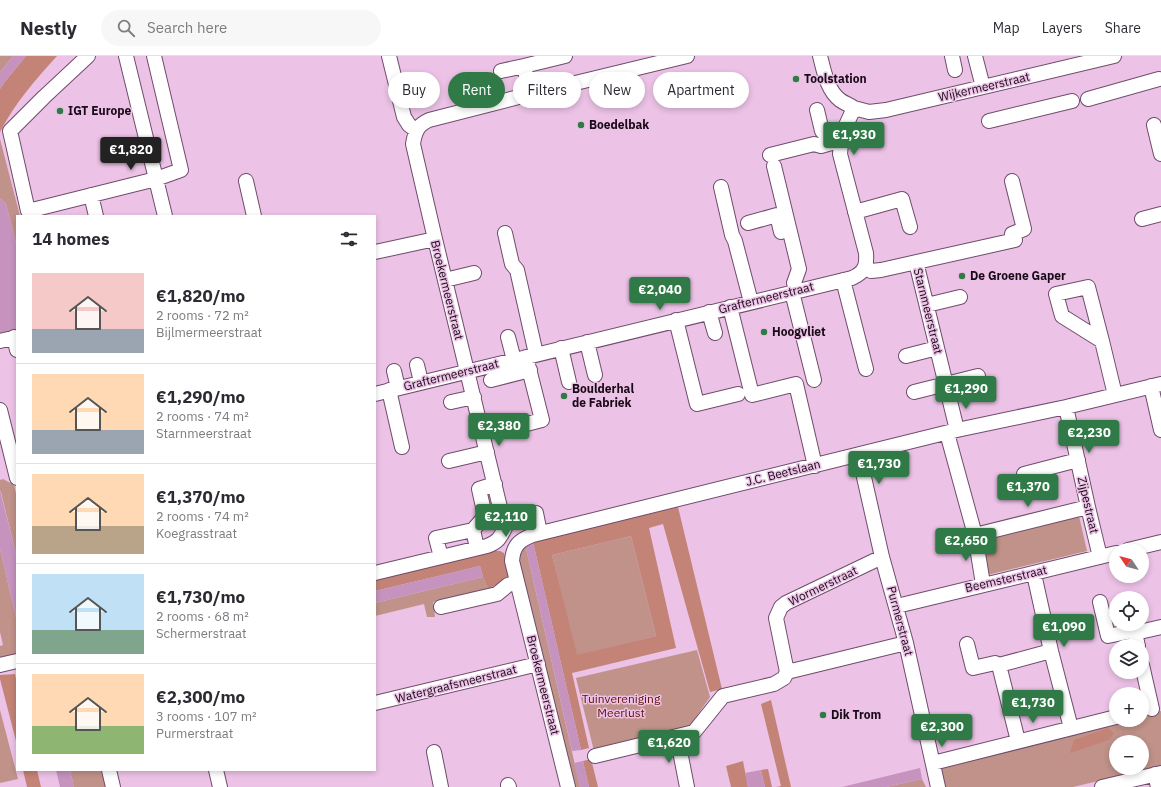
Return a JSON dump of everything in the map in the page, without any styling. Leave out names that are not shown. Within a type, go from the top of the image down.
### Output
[{"type":"street","points":[[88,56],[10,131],[28,210],[156,179],[181,170],[154,56]]},
{"type":"street","points":[[126,56],[166,215]]},
{"type":"street","points":[[389,56],[404,117],[416,130],[422,123],[430,120],[513,98]]},
{"type":"street","points":[[501,71],[565,56]]},
{"type":"street","points":[[581,82],[687,56]]},
{"type":"street","points":[[794,289],[799,269],[772,160],[814,144],[821,146],[836,142],[842,134],[854,108],[839,99],[831,88],[820,56]]},
{"type":"street","points":[[952,56],[955,70]]},
{"type":"street","points":[[975,56],[983,87]]},
{"type":"street","name":"Wijkermeerstraat","points":[[854,108],[868,112],[886,110],[1114,56]]},
{"type":"street","points":[[524,66],[525,72]]},
{"type":"street","points":[[1088,99],[1159,79]]},
{"type":"street","points":[[989,121],[1072,101]]},
{"type":"street","points":[[817,110],[822,130],[827,136],[836,142],[866,253],[864,268],[871,271],[1013,240],[1012,234],[1024,228],[1012,181]]},
{"type":"street","points":[[1154,125],[1161,154]]},
{"type":"street","name":"Broekermeerstraat","points":[[416,130],[413,144],[505,528]]},
{"type":"street","points":[[111,155],[148,146]]},
{"type":"street","points":[[246,181],[254,215]]},
{"type":"street","points":[[721,187],[732,235],[736,241],[751,302]]},
{"type":"street","points":[[91,195],[96,215]]},
{"type":"street","points":[[855,212],[902,199],[910,227]]},
{"type":"street","points":[[1142,219],[1161,214]]},
{"type":"street","points":[[748,223],[777,216],[814,380]]},
{"type":"street","points":[[505,233],[512,264],[517,270],[526,360],[542,420],[515,427]]},
{"type":"street","points":[[376,252],[435,239]]},
{"type":"street","name":"Starnmeerstraat","points":[[916,262],[946,385],[952,432],[983,584]]},
{"type":"street","name":"Graftermeerstraat","points":[[376,394],[468,371],[526,360],[561,348],[751,302],[794,289],[852,278],[860,274],[864,268]]},
{"type":"street","points":[[445,280],[474,273]]},
{"type":"street","points":[[843,280],[866,369]]},
{"type":"street","points":[[927,306],[960,297]]},
{"type":"street","points":[[730,307],[752,395],[796,384],[815,466]]},
{"type":"street","points":[[710,312],[715,333]]},
{"type":"street","points":[[676,320],[697,404],[738,394]]},
{"type":"street","points":[[508,337],[526,360]]},
{"type":"street","points":[[0,341],[16,341]]},
{"type":"street","points":[[1102,341],[1115,395]]},
{"type":"street","points":[[587,342],[596,375]]},
{"type":"street","points":[[561,348],[569,382]]},
{"type":"street","points":[[906,356],[937,348]]},
{"type":"street","points":[[491,380],[526,360]]},
{"type":"street","points":[[417,366],[421,382]]},
{"type":"street","points":[[394,371],[393,389],[402,447]]},
{"type":"street","points":[[914,392],[978,376]]},
{"type":"street","points":[[1156,385],[1161,430]]},
{"type":"street","name":"J.C. Beetslaan","points":[[523,538],[952,432],[1066,407],[1156,385]]},
{"type":"street","points":[[451,402],[474,397]]},
{"type":"street","name":"Zijpestraat","points":[[1066,407],[1100,556]]},
{"type":"street","points":[[0,410],[14,455],[16,470]]},
{"type":"street","points":[[449,461],[487,452]]},
{"type":"street","name":"Purmerstraat","points":[[859,455],[882,557],[897,606],[906,643],[938,787]]},
{"type":"street","points":[[1024,474],[1078,460]]},
{"type":"street","points":[[441,557],[436,538],[473,530],[485,516],[479,489],[495,484]]},
{"type":"street","points":[[974,535],[1088,506]]},
{"type":"street","points":[[536,513],[540,533]]},
{"type":"street","points":[[376,573],[495,543],[505,528],[523,538],[513,553],[495,543]]},
{"type":"street","points":[[473,530],[477,548]]},
{"type":"street","points":[[1149,545],[1161,542]]},
{"type":"street","name":"Broekermeerstraat","points":[[513,553],[512,561],[568,787]]},
{"type":"street","name":"Beemsterstraat","points":[[897,606],[983,584],[1034,574],[1109,554]]},
{"type":"street","name":"Wormerstraat","points":[[787,672],[776,618],[781,607],[786,603],[882,557]]},
{"type":"street","points":[[1034,574],[1051,651],[1071,728]]},
{"type":"street","points":[[441,607],[497,594],[508,585],[517,582]]},
{"type":"street","points":[[1100,602],[1108,636],[1132,631],[1136,639]]},
{"type":"street","points":[[1138,639],[1161,627]]},
{"type":"street","points":[[595,756],[694,732],[723,696],[774,684],[784,678],[787,672],[906,643]]},
{"type":"street","points":[[967,644],[973,668],[995,663],[999,665],[1051,651]]},
{"type":"street","points":[[0,665],[16,661]]},
{"type":"street","name":"Watergraafsmeerstraat","points":[[376,703],[538,664]]},
{"type":"street","points":[[999,665],[1018,741]]},
{"type":"street","points":[[1145,679],[1152,709]]},
{"type":"street","points":[[933,763],[1109,719]]},
{"type":"street","points":[[677,736],[687,787]]},
{"type":"street","points":[[434,752],[441,787]]},
{"type":"street","points":[[109,771],[113,787]]},
{"type":"street","points":[[216,771],[220,787]]},
{"type":"street","points":[[1102,787],[1158,778]]},
{"type":"green space","points":[[0,56],[13,56],[0,72]]},
{"type":"green space","points":[[0,139],[20,215],[16,215],[16,243],[6,204],[0,198]]},
{"type":"green space","points":[[3,479],[14,485],[16,494],[16,554],[0,491],[0,480]]},
{"type":"green space","points":[[1079,516],[1087,551],[987,575],[980,539]]},
{"type":"green space","points":[[631,536],[656,636],[576,656],[552,555]]},
{"type":"green space","points":[[525,544],[580,787],[573,787],[518,558],[520,551]]},
{"type":"green space","points":[[0,549],[16,618],[16,656],[0,659],[0,646],[3,645],[0,632]]},
{"type":"green space","points":[[483,577],[488,589],[433,602],[435,617],[427,617],[424,604],[376,616],[376,603]]},
{"type":"green space","name":"Tuinvereniging Meerlust","points":[[697,650],[710,697],[689,727],[594,751],[576,678]]},
{"type":"green space","points":[[0,710],[18,779],[0,783]]},
{"type":"green space","points":[[1161,711],[1161,766],[1149,769],[1149,735],[1109,735],[1109,775],[1123,775],[1073,787],[942,787],[938,765],[1109,724],[1109,727],[1149,727],[1149,714]]},
{"type":"green space","points":[[70,771],[103,771],[106,787],[74,787]]},
{"type":"green space","points":[[922,779],[926,787],[886,787]]},
{"type":"shaded area","points":[[13,56],[26,56],[0,89],[0,72]]},
{"type":"shaded area","points":[[26,56],[57,56],[26,92],[12,111],[0,132],[0,89]]},
{"type":"shaded area","points":[[0,198],[6,204],[16,243],[16,332],[0,337]]},
{"type":"shaded area","points":[[0,490],[16,554],[16,618],[0,549]]},
{"type":"shaded area","points":[[678,507],[722,689],[710,692],[663,524],[649,528],[676,648],[572,673],[589,748],[581,750],[533,542]],"holes":[[[631,536],[656,636],[577,655],[552,555]]]},
{"type":"shaded area","points":[[533,542],[581,750],[572,751],[525,544]]},
{"type":"shaded area","points":[[493,551],[500,551],[504,553],[509,576],[488,589],[480,566],[376,591],[376,580]]},
{"type":"shaded area","points":[[480,566],[483,577],[376,603],[376,591]]},
{"type":"shaded area","points":[[15,674],[16,741],[0,679],[0,675]]},
{"type":"shaded area","points":[[771,700],[791,787],[776,787],[781,786],[761,704]]},
{"type":"shaded area","points":[[1108,728],[1114,733],[1113,735],[1109,735],[1109,740],[1070,753],[1074,740]]},
{"type":"shaded area","points":[[591,759],[598,787],[589,787],[583,761]]},
{"type":"shaded area","points":[[583,761],[589,787],[580,787],[574,763]]},
{"type":"shaded area","points":[[743,761],[748,787],[731,787],[726,766]]},
{"type":"shaded area","points":[[920,768],[922,779],[886,787],[842,787]]},
{"type":"shaded area","points":[[768,769],[772,787],[765,787],[761,770]]},
{"type":"shaded area","points":[[761,770],[765,787],[748,787],[745,773]]},
{"type":"shaded area","points":[[23,771],[37,771],[41,787],[27,787]]},
{"type":"shaded area","points":[[56,771],[70,771],[74,787],[60,787]]},
{"type":"place","name":"Toolstation","points":[[796,79]]},
{"type":"place","name":"IGT Europe","points":[[60,111]]},
{"type":"place","name":"Boedelbak","points":[[581,125]]},
{"type":"place","name":"De Groene Gaper","points":[[962,276]]},
{"type":"place","name":"Hoogvliet","points":[[764,332]]},
{"type":"place","name":"Boulderhal de Fabriek","points":[[564,396]]},
{"type":"place","name":"Dik Trom","points":[[823,715]]}]
